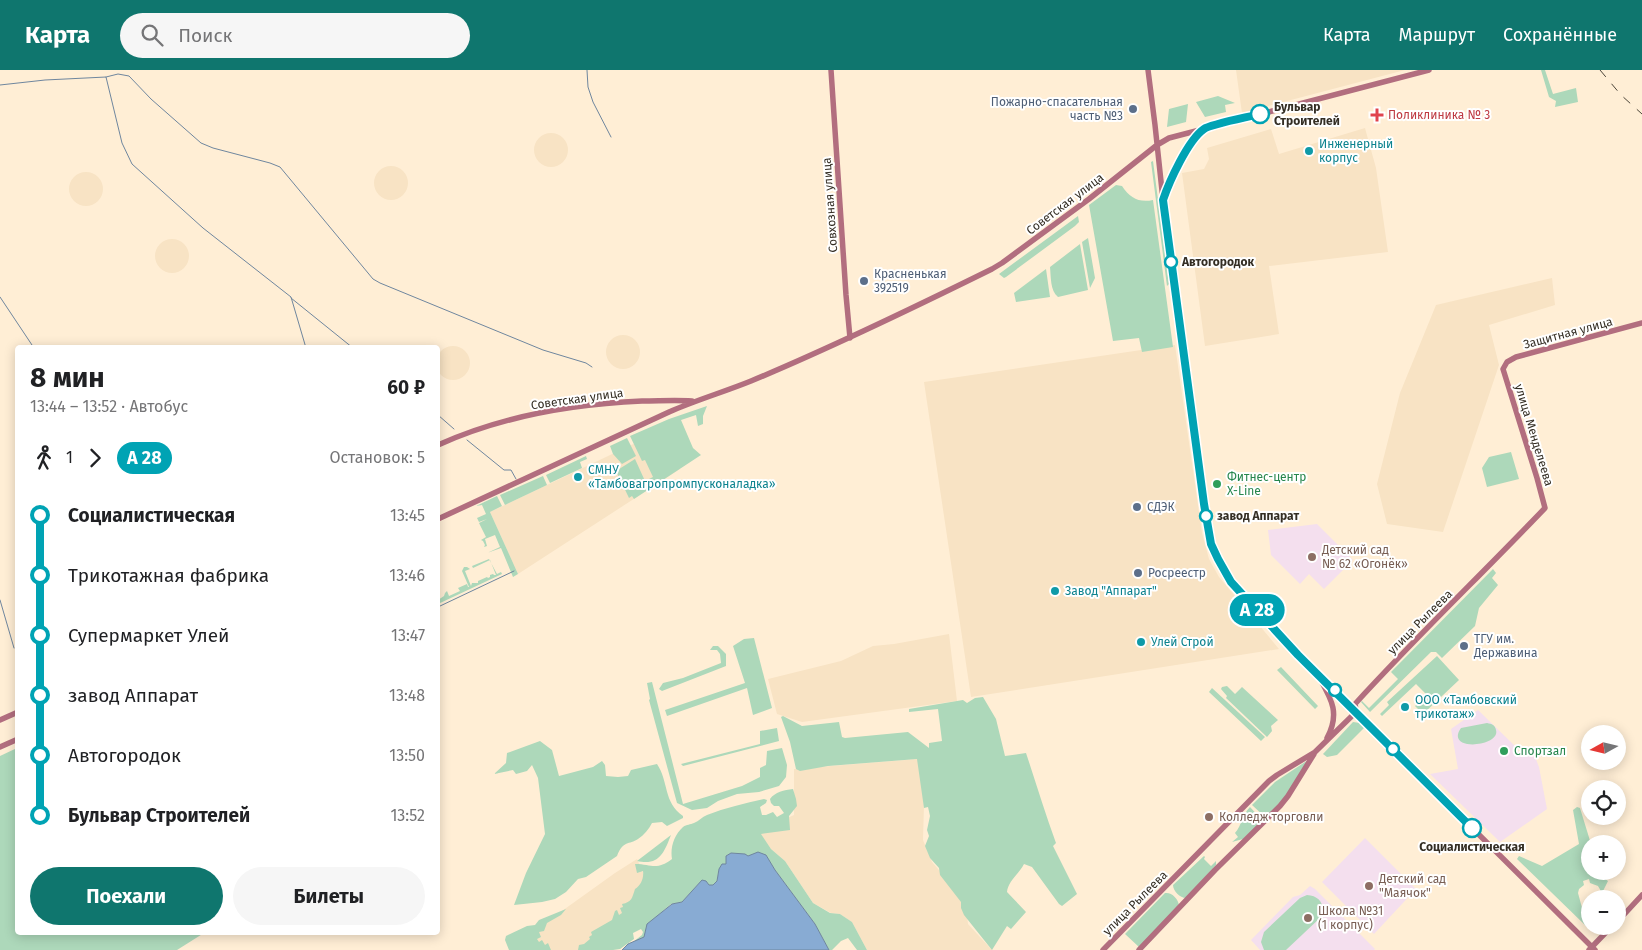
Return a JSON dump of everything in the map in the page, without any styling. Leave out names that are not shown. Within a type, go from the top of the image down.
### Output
[{"type":"main road","name":"Совхозная улица","points":[[831,70],[850,338]]},
{"type":"main road","points":[[1148,70],[1163,200],[1201,483],[1211,544],[1222,567],[1231,582],[1298,655],[1592,949],[1604,935]]},
{"type":"main road","name":"Советская улица","points":[[440,445],[482,428],[550,410],[624,402],[694,401],[725,392],[850,338],[1002,263],[1089,199],[1157,145],[1169,138],[1429,70]]},
{"type":"main road","points":[[1163,200],[1169,182],[1180,163],[1193,141],[1205,128]]},
{"type":"main road","name":"Защитная улица","points":[[1503,369],[1507,362],[1513,358],[1642,323]]},
{"type":"main road","name":"улица Менделеева","points":[[1503,369],[1540,485],[1545,508]]},
{"type":"main road","points":[[440,518],[694,401]]},
{"type":"main road","name":"улица Рылеева","points":[[1103,950],[1269,781],[1315,752],[1356,712],[1355,704],[1405,650],[1545,508]]},
{"type":"main road","points":[[1317,672],[1334,707],[1332,725],[1324,744]]},
{"type":"main road","points":[[0,720],[15,713]]},
{"type":"main road","points":[[0,747],[15,740]]},
{"type":"main road","name":"улица Рылеева","points":[[1139,950],[1280,806],[1315,752]]},
{"type":"main road","points":[[1626,912],[1642,895]]},
{"type":"shaded area","points":[[1236,70],[1405,70],[1242,113]]},
{"type":"shaded area","points":[[1365,128],[1376,168],[1388,252],[1269,266],[1279,334],[1205,346],[1182,173],[1204,169],[1209,159],[1207,148],[1271,129],[1279,154]]},
{"type":"shaded area","points":[[551,133],[563,138],[568,150],[563,162],[551,167],[539,162],[534,150],[539,138]]},
{"type":"shaded area","points":[[391,166],[403,171],[408,183],[403,195],[391,200],[379,195],[374,183],[379,171]]},
{"type":"shaded area","points":[[86,172],[98,177],[103,189],[98,201],[86,206],[74,201],[69,189],[74,177]]},
{"type":"shaded area","points":[[172,239],[184,244],[189,256],[184,268],[172,273],[160,268],[155,256],[160,244]]},
{"type":"shaded area","points":[[1552,278],[1555,305],[1489,325],[1499,365],[1443,532],[1387,524],[1377,484],[1400,393],[1436,305]]},
{"type":"shaded area","points":[[623,335],[635,340],[640,352],[635,364],[623,369],[611,364],[606,352],[611,340]]},
{"type":"shaded area","points":[[1175,345],[1202,533],[1209,559],[1219,577],[1279,649],[971,697],[924,382]]},
{"type":"shaded area","points":[[453,346],[465,351],[470,363],[465,375],[453,380],[441,375],[441,351]]},
{"type":"shaded area","points":[[667,428],[680,469],[518,574],[490,512]]},
{"type":"shaded area","name":"Детский сад № 62 «Огонёк»","points":[[1317,524],[1353,560],[1324,589],[1309,574],[1300,584],[1271,555],[1268,530]]},
{"type":"shaded area","points":[[949,634],[957,701],[802,722],[777,714],[768,679],[841,661],[873,646]]},
{"type":"shaded area","points":[[1478,710],[1516,747],[1518,754],[1525,751],[1524,747],[1528,746],[1530,750],[1532,749],[1539,767],[1547,809],[1500,842],[1430,774],[1458,769],[1451,729]]},
{"type":"shaded area","points":[[918,759],[924,805],[923,840],[932,862],[965,900],[968,924],[992,950],[867,950],[852,922],[840,914],[831,913],[813,903],[785,861],[771,849],[758,831],[794,815],[794,769]]},
{"type":"shaded area","name":"Детский сад \"Маячок\"","points":[[1365,838],[1416,889],[1374,934],[1322,882]]},
{"type":"shaded area","points":[[637,859],[646,879],[628,912],[581,950],[541,950],[534,931]]},
{"type":"shaded area","name":"Школа №31 (1 корпус)","points":[[1310,886],[1375,949],[1260,950],[1251,940],[1293,897],[1300,895]]},
{"type":"green space","points":[[1541,70],[1545,70],[1553,94],[1576,88],[1578,102],[1555,107],[1556,101],[1549,97]]},
{"type":"green space","points":[[1218,96],[1235,103],[1225,105],[1226,112],[1205,117],[1196,102]]},
{"type":"green space","points":[[1188,104],[1186,122],[1167,127],[1169,109]]},
{"type":"green space","points":[[1153,161],[1169,284],[1167,286],[1151,162]]},
{"type":"green space","name":"Автогородок","points":[[1116,185],[1122,186],[1135,199],[1143,201],[1153,200],[1173,347],[1142,352],[1139,338],[1113,341],[1089,205]]},
{"type":"green space","points":[[1078,216],[1079,222],[1075,226],[1006,277],[1004,278],[999,274]]},
{"type":"green space","points":[[1088,238],[1095,278],[1090,288],[1082,242]]},
{"type":"green space","points":[[1080,244],[1088,290],[1058,297],[1052,287],[1050,267]]},
{"type":"green space","points":[[1046,269],[1050,297],[1016,302],[1014,293]]},
{"type":"green space","points":[[707,406],[703,416],[703,424],[698,426],[696,415],[681,420],[693,448],[701,455],[634,499],[632,496],[629,498],[616,471],[635,459],[645,481],[653,477],[645,460],[642,461],[630,436],[669,419]]},
{"type":"green space","points":[[627,438],[636,456],[622,464],[613,454],[610,446]]},
{"type":"green space","points":[[1511,452],[1519,479],[1487,487],[1482,468],[1489,457]]},
{"type":"green space","points":[[586,456],[587,459],[580,462],[582,468],[550,483],[546,475]]},
{"type":"green space","points":[[543,476],[547,485],[505,505],[500,495]]},
{"type":"green space","points":[[497,496],[502,506],[490,512],[518,574],[513,577],[501,548],[487,553],[500,547],[495,535],[485,539],[487,546],[484,547],[485,545],[481,540],[486,537],[479,523],[487,519],[479,522],[477,518],[486,514],[482,505],[476,506]]},
{"type":"green space","points":[[489,559],[473,568],[472,566]]},
{"type":"green space","points":[[491,563],[497,574],[501,572],[502,574],[440,603],[440,599],[447,591],[449,596],[460,591],[458,588],[467,584],[469,587],[462,571],[464,567],[470,569],[465,571],[471,586],[472,583],[478,583],[478,581],[490,577],[490,575],[496,575]]},
{"type":"green space","points":[[1493,569],[1496,573],[1492,578],[1498,585],[1479,608],[1475,626],[1442,658],[1436,652],[1431,652],[1370,712],[1361,702],[1369,708],[1398,679],[1391,672]]},
{"type":"green space","points":[[754,638],[772,708],[753,715],[747,688],[667,716],[665,710],[745,683],[733,646],[744,639]]},
{"type":"green space","points":[[713,646],[718,646],[726,654],[726,666],[662,691],[659,689],[663,683],[683,678],[721,663],[720,654],[717,650],[710,650]]},
{"type":"green space","points":[[1437,656],[1459,680],[1423,714],[1415,706],[1427,695],[1416,684],[1382,716],[1380,714],[1389,705],[1387,702]]},
{"type":"green space","points":[[1281,667],[1318,706],[1315,709],[1277,670]]},
{"type":"green space","points":[[652,682],[683,804],[742,786],[760,777],[760,768],[766,765],[767,751],[782,748],[787,765],[786,777],[779,786],[759,792],[737,794],[718,801],[707,808],[692,810],[677,803],[649,700],[647,683]]},
{"type":"green space","points":[[1227,686],[1235,694],[1242,687],[1278,720],[1271,726],[1272,731],[1267,737],[1226,698],[1227,696],[1221,689]]},
{"type":"green space","points":[[1212,688],[1265,737],[1261,741],[1209,692]]},
{"type":"green space","points":[[983,697],[996,719],[1005,756],[1026,753],[1056,843],[1053,846],[1077,894],[1062,906],[1032,867],[1024,864],[1009,884],[1007,892],[1026,912],[1011,929],[1007,926],[992,950],[964,915],[961,902],[940,875],[939,868],[930,858],[925,846],[929,836],[927,830],[930,816],[928,807],[924,808],[917,759],[828,766],[800,771],[796,769],[790,742],[781,717],[783,716],[802,726],[839,722],[842,737],[845,738],[908,732],[929,748],[929,743],[942,741],[938,709],[909,712],[909,709],[963,700],[967,703],[975,698]]},
{"type":"green space","points":[[1353,722],[1360,723],[1365,727],[1337,755],[1327,757],[1323,754]]},
{"type":"green space","points":[[1487,723],[1493,725],[1496,730],[1495,736],[1490,740],[1474,744],[1466,744],[1460,741],[1458,736],[1461,728]]},
{"type":"green space","points":[[777,728],[779,741],[683,766],[681,764],[760,744],[760,731]]},
{"type":"green space","points":[[540,741],[552,750],[559,776],[593,767],[602,761],[605,765],[606,776],[618,777],[628,776],[631,770],[657,764],[669,798],[683,818],[667,826],[662,822],[652,823],[646,832],[635,841],[624,845],[617,856],[586,877],[578,879],[566,892],[555,899],[514,905],[526,873],[545,834],[538,778],[532,765],[527,771],[516,774],[513,770],[494,774],[506,763],[507,753]]},
{"type":"green space","points":[[15,749],[15,935],[201,935],[177,950],[0,950],[0,756]]},
{"type":"green space","points":[[1311,758],[1286,796],[1266,818],[1252,805],[1275,782]]},
{"type":"green space","points":[[793,789],[797,806],[789,816],[790,830],[761,834],[771,849],[785,861],[813,903],[830,913],[840,914],[852,922],[867,950],[857,950],[848,938],[841,941],[832,950],[829,950],[815,924],[766,855],[748,856],[731,853],[726,856],[726,864],[719,869],[717,881],[713,885],[709,885],[702,880],[682,902],[671,904],[647,925],[650,933],[644,938],[633,942],[642,935],[641,929],[633,933],[634,939],[620,949],[578,950],[579,945],[584,944],[590,939],[591,932],[612,920],[615,911],[617,910],[619,915],[622,913],[620,908],[623,907],[622,904],[631,899],[642,879],[643,871],[637,873],[635,864],[658,866],[667,863],[672,859],[673,842],[683,827],[693,824],[714,812],[764,799],[767,800],[760,807],[762,815],[773,812],[777,817],[784,813],[779,806],[774,806],[771,803],[770,799],[780,792]]},
{"type":"green space","points":[[1250,807],[1263,821],[1243,839],[1232,842],[1238,837],[1235,833]]},
{"type":"green space","points":[[1577,807],[1580,808],[1581,825],[1585,825],[1588,835],[1581,835],[1581,880],[1586,880],[1583,881],[1584,885],[1579,889],[1578,893],[1581,904],[1581,921],[1517,859],[1519,856],[1542,866],[1579,844],[1573,810]]},
{"type":"green space","points":[[671,835],[660,857],[651,862],[637,861]]},
{"type":"green space","points":[[1204,856],[1204,859],[1211,866],[1216,861],[1216,865],[1186,898],[1181,897],[1173,885]]},
{"type":"green space","points":[[1589,880],[1608,881],[1604,890],[1590,883]]},
{"type":"green space","points":[[1165,893],[1174,896],[1179,905],[1139,947],[1125,934]]},
{"type":"green space","points":[[1307,895],[1316,897],[1321,902],[1322,914],[1320,918],[1286,950],[1264,950],[1261,942],[1264,932],[1300,898]]},
{"type":"green space","points":[[566,909],[561,915],[547,923],[544,931],[539,932],[541,937],[537,939],[539,942],[542,940],[545,945],[548,943],[551,950],[509,950],[505,940],[506,936],[527,926],[535,925],[539,920]]},
{"type":"water","points":[[758,852],[766,855],[815,924],[829,950],[622,950],[628,944],[644,937],[647,924],[672,904],[682,902],[702,880],[706,881],[709,885],[713,885],[717,881],[722,864],[726,864],[726,856],[731,853],[748,856]]},
{"type":"waterway","points":[[587,70],[588,87],[593,102],[611,137]]},
{"type":"waterway","points":[[106,77],[118,74],[129,76],[151,99],[201,143],[280,167],[373,279],[543,350],[586,363],[592,367]]},
{"type":"waterway","points":[[0,85],[45,80],[106,77],[122,143],[132,164],[203,228],[291,297],[305,345]]},
{"type":"waterway","points":[[0,297],[32,345]]},
{"type":"waterway","points":[[291,298],[349,345]]},
{"type":"waterway","points":[[440,417],[454,429]]},
{"type":"waterway","points":[[467,440],[504,470],[511,470],[516,479]]},
{"type":"waterway","points":[[440,606],[514,571]]},
{"type":"waterway","points":[[0,600],[14,648]]},
{"type":"railway","points":[[1600,70],[1621,95],[1642,114]]},
{"type":"bus line","points":[[1260,114],[1205,128],[1193,141],[1176,169],[1163,200],[1211,544],[1231,582],[1298,655],[1472,828]]},
{"type":"place","name":"Пожарно-спасательная часть №3","points":[[1133,109]]},
{"type":"place","name":"Бульвар Строителей","points":[[1260,114]]},
{"type":"place","name":"Поликлиника № 3","points":[[1377,115]]},
{"type":"place","name":"Инженерный корпус","points":[[1309,151]]},
{"type":"place","name":"Автогородок","points":[[1171,262]]},
{"type":"place","name":"Красненькая 392519","points":[[864,281]]},
{"type":"place","name":"СМНУ «Тамбовагропромпусконаладка»","points":[[578,477]]},
{"type":"place","name":"Фитнес-центр X-Line","points":[[1217,484]]},
{"type":"place","name":"СДЭК","points":[[1137,507]]},
{"type":"place","name":"завод Аппарат","points":[[1206,516]]},
{"type":"place","name":"Детский сад № 62 «Огонёк»","points":[[1312,557]]},
{"type":"place","name":"Росреестр","points":[[1138,573]]},
{"type":"place","name":"Завод \"Аппарат\"","points":[[1055,591]]},
{"type":"place","name":"Улей Строй","points":[[1141,642]]},
{"type":"place","name":"ТГУ им. Державина","points":[[1464,646]]},
{"type":"place","name":"ООО «Тамбовский трикотаж»","points":[[1405,707]]},
{"type":"place","name":"Спортзал","points":[[1504,751]]},
{"type":"place","name":"Колледж торговли","points":[[1209,817]]},
{"type":"place","name":"Социалистическая","points":[[1472,828]]},
{"type":"place","name":"Детский сад \"Маячок\"","points":[[1369,886]]},
{"type":"place","name":"Школа №31 (1 корпус)","points":[[1308,918]]}]
